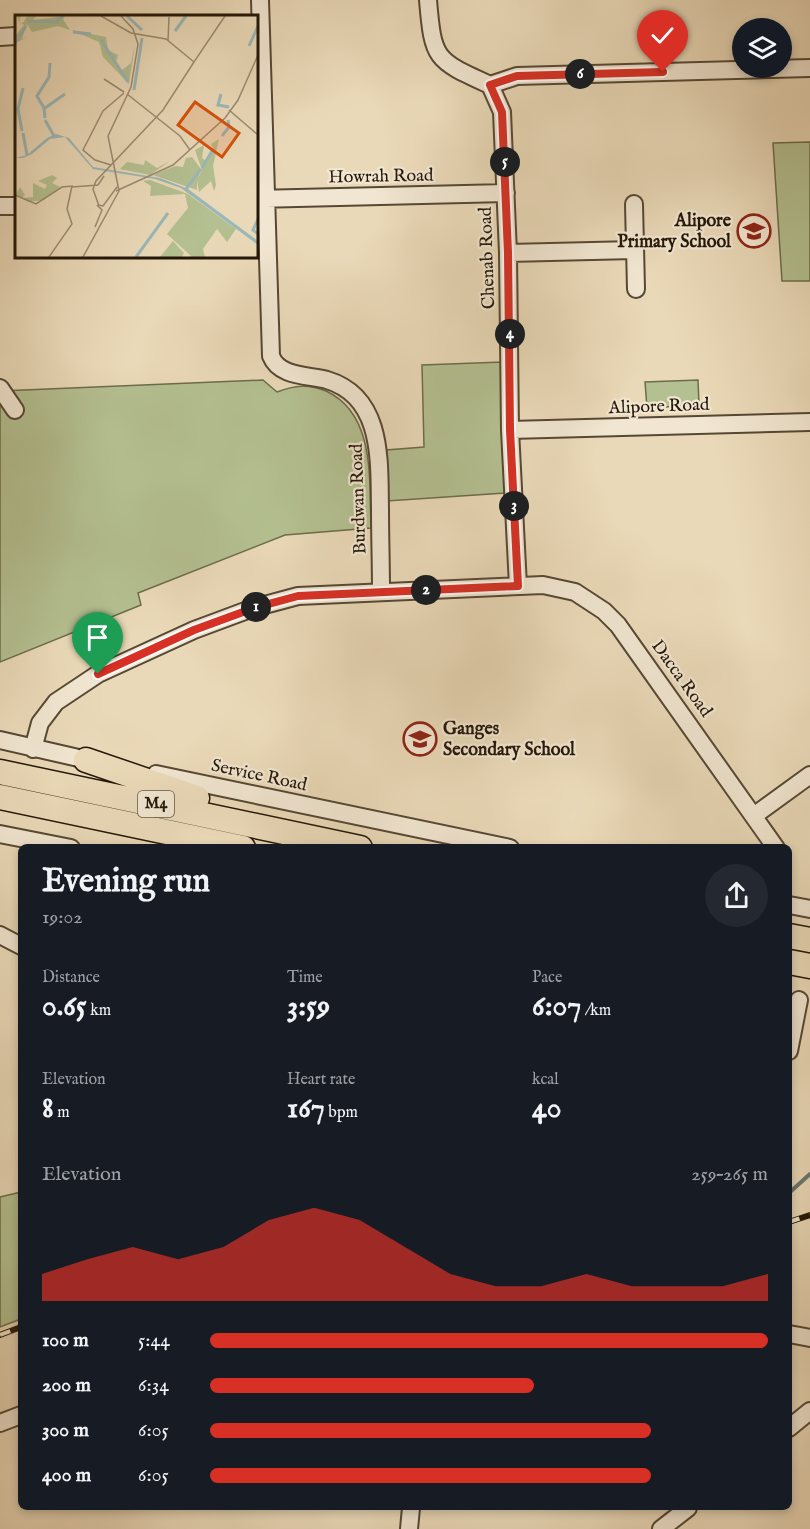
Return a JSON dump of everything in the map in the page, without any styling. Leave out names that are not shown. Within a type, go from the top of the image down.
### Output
[{"type":"highway","points":[[86,760],[171,791],[253,814],[311,837]]},
{"type":"highway","name":"M4","points":[[0,772],[342,844]]},
{"type":"highway","name":"M4","points":[[0,797],[224,844]]},
{"type":"highway","points":[[792,937],[810,940]]},
{"type":"highway","points":[[792,963],[810,966]]},
{"type":"street","name":"Burdwan Road","points":[[260,0],[262,199],[271,356],[283,370],[340,385],[359,400],[369,414],[379,453],[381,592]]},
{"type":"street","points":[[428,0],[431,39],[437,53],[452,67],[490,85],[517,76],[810,68]]},
{"type":"street","points":[[0,37],[15,36]]},
{"type":"street","name":"Chenab Road","points":[[490,85],[502,112],[508,253],[510,430],[518,586]]},
{"type":"street","name":"Howrah Road","points":[[262,199],[506,193]]},
{"type":"street","points":[[634,204],[636,289]]},
{"type":"street","points":[[508,253],[634,250]]},
{"type":"street","points":[[0,388],[15,410]]},
{"type":"street","name":"Alipore Road","points":[[510,430],[810,422]]},
{"type":"street","name":"Dacca Road","points":[[33,748],[40,723],[56,702],[73,688],[98,674],[194,630],[254,608],[298,596],[518,586],[560,587],[575,592],[604,611],[618,625],[773,844]]},
{"type":"street","name":"Service Road","points":[[0,740],[491,844]]},
{"type":"street","points":[[755,815],[810,775]]},
{"type":"street","points":[[0,834],[51,844]]},
{"type":"street","points":[[792,906],[810,909]]},
{"type":"street","points":[[0,935],[18,944]]},
{"type":"street","points":[[792,1036],[799,1000]]},
{"type":"street","points":[[792,1335],[810,1338]]},
{"type":"street","points":[[792,1426],[810,1411]]},
{"type":"street","points":[[0,1423],[18,1416]]},
{"type":"street","points":[[408,1529],[411,1510]]},
{"type":"street","points":[[661,1529],[685,1510]]},
{"type":"green space","points":[[810,142],[810,281],[782,281],[773,143]]},
{"type":"green space","points":[[502,362],[505,493],[387,501],[386,450],[424,447],[422,365]]},
{"type":"green space","points":[[263,380],[277,392],[302,386],[326,391],[342,402],[354,416],[362,432],[369,470],[371,528],[285,535],[138,593],[141,605],[0,662],[0,391]]},
{"type":"green space","points":[[698,380],[699,405],[647,408],[645,382]]},
{"type":"green space","points":[[18,1193],[18,1320],[0,1327],[0,1197]]},
{"type":"waterway","points":[[792,1190],[810,1174]]},
{"type":"railway","points":[[792,1221],[810,1215]]},
{"type":"railway","points":[[0,1335],[18,1328]]},
{"type":"place","name":"Alipore Primary School","points":[[754,231]]},
{"type":"place","name":"Ganges Secondary School","points":[[420,739]]},
{"type":"route","points":[[98,674],[194,630],[254,608],[298,596],[518,586],[510,430],[506,177],[502,112],[497,95],[490,85],[517,76],[663,72]]}]
